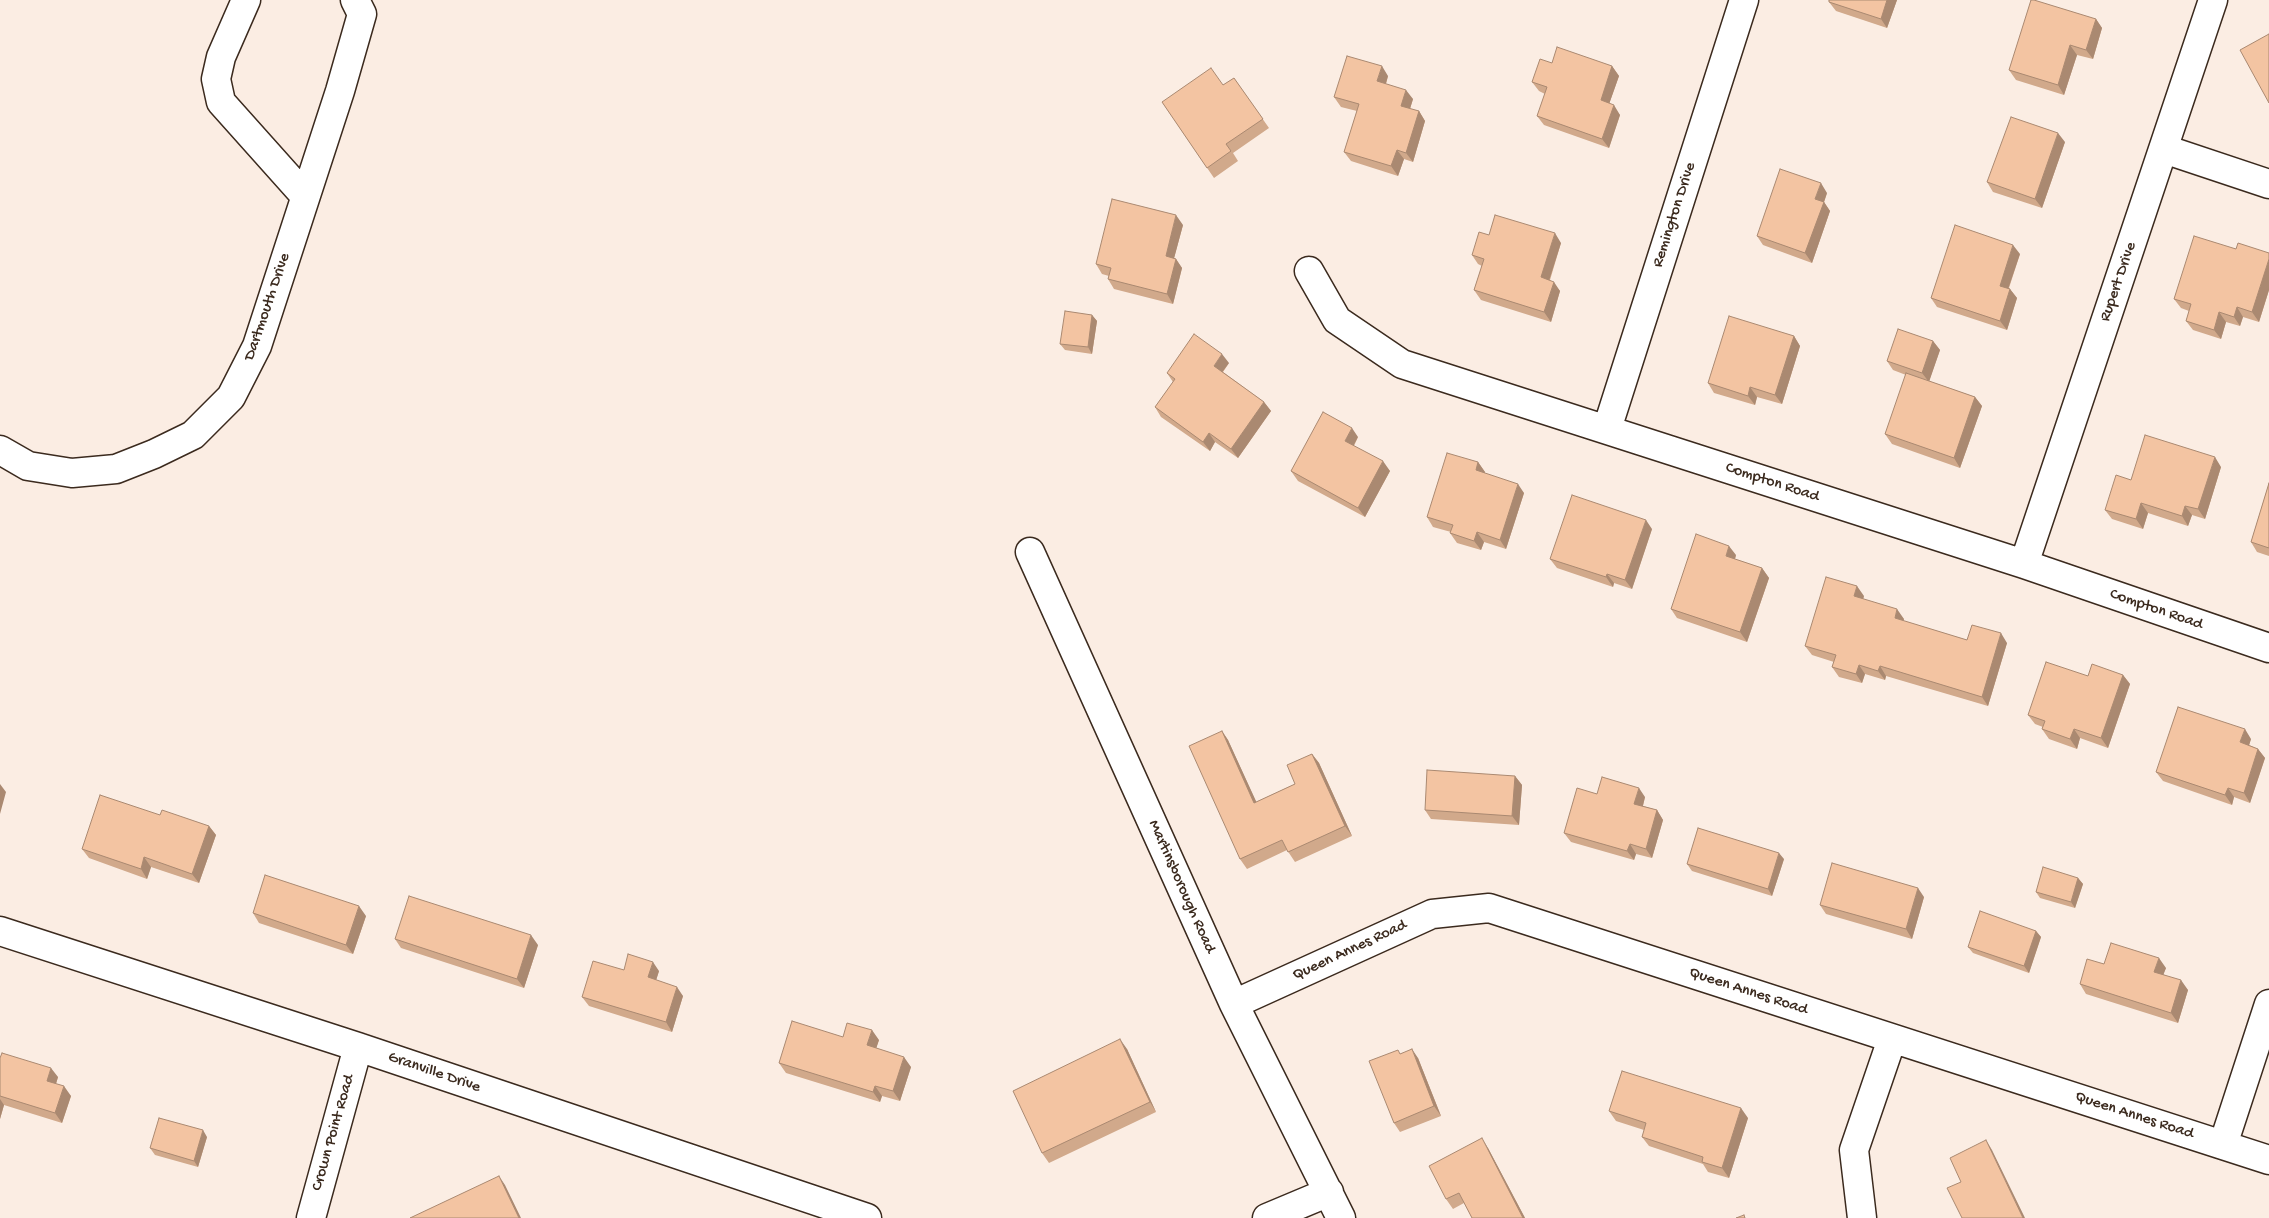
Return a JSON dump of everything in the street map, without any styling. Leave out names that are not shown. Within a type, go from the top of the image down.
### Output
[{"type":"street","points":[[246,0],[221,57],[216,79],[221,102],[305,196]]},
{"type":"street","name":"Dartmouth Drive","points":[[0,450],[28,466],[72,473],[116,469],[154,454],[193,435],[231,397],[258,346],[340,91],[362,14],[355,0]]},
{"type":"street","name":"Remington Drive","points":[[1607,429],[1744,0]]},
{"type":"street","name":"Rupert Drive","points":[[2024,564],[2213,0]]},
{"type":"street","points":[[2164,149],[2269,184]]},
{"type":"street","name":"Compton Road","points":[[1308,270],[1337,320],[1402,364],[2024,564],[2269,648]]},
{"type":"street","name":"Martinsborough Road","points":[[1030,552],[1234,1004],[1341,1218]]},
{"type":"street","name":"Queen Annes Road","points":[[1234,1004],[1432,914],[1489,908],[2269,1160]]},
{"type":"street","name":"Granville Drive","points":[[0,930],[358,1047],[867,1218]]},
{"type":"street","points":[[2223,1145],[2269,1004]]},
{"type":"street","points":[[1862,1218],[1854,1150],[1892,1039]]},
{"type":"street","name":"Crown Point Road","points":[[311,1218],[358,1047]]},
{"type":"street","points":[[1267,1218],[1329,1192]]},
{"type":"building","points":[[1829,0],[1887,0],[1881,19],[1829,2]]},
{"type":"building","points":[[2031,0],[2096,19],[2086,50],[2070,45],[2058,85],[2009,70]]},
{"type":"building","points":[[2269,34],[2269,103],[2240,50]]},
{"type":"building","points":[[1557,47],[1612,66],[1601,100],[1614,105],[1602,139],[1537,116],[1547,87],[1532,82],[1540,59],[1552,63]]},
{"type":"building","points":[[1347,56],[1382,66],[1377,81],[1406,90],[1401,106],[1419,111],[1406,153],[1397,150],[1391,166],[1344,152],[1359,104],[1334,97]]},
{"type":"building","points":[[1211,68],[1223,85],[1234,78],[1263,119],[1226,144],[1231,151],[1207,168],[1162,102]]},
{"type":"building","points":[[2011,117],[2058,133],[2035,199],[1987,182]]},
{"type":"building","points":[[1780,169],[1821,183],[1815,199],[1824,202],[1805,253],[1757,236]]},
{"type":"building","points":[[1112,199],[1176,215],[1166,256],[1176,259],[1167,294],[1108,279],[1111,268],[1096,264]]},
{"type":"building","points":[[1495,215],[1555,233],[1541,277],[1554,282],[1544,312],[1474,290],[1484,259],[1472,255],[1479,232],[1489,235]]},
{"type":"building","points":[[1955,225],[2013,245],[2000,286],[2010,289],[2000,321],[1931,298]]},
{"type":"building","points":[[2194,236],[2236,249],[2238,243],[2269,253],[2269,259],[2252,312],[2237,307],[2234,317],[2219,312],[2214,330],[2186,321],[2191,304],[2174,299]]},
{"type":"building","points":[[1065,311],[1092,315],[1088,347],[1060,344]]},
{"type":"building","points":[[1729,316],[1794,336],[1775,395],[1750,387],[1748,396],[1708,383]]},
{"type":"building","points":[[1898,329],[1933,341],[1922,373],[1887,361]]},
{"type":"building","points":[[1194,334],[1222,354],[1214,366],[1264,402],[1231,449],[1209,433],[1203,442],[1155,407],[1175,379],[1167,373]]},
{"type":"building","points":[[1906,373],[1975,397],[1954,458],[1885,434]]},
{"type":"building","points":[[1323,412],[1352,428],[1345,441],[1383,461],[1358,508],[1291,471]]},
{"type":"building","points":[[2145,435],[2215,457],[2198,509],[2185,506],[2182,516],[2141,503],[2136,519],[2105,510],[2116,475],[2131,480]]},
{"type":"building","points":[[1447,453],[1478,462],[1476,470],[1518,484],[1500,540],[1477,532],[1474,541],[1450,533],[1453,525],[1427,517]]},
{"type":"building","points":[[2269,483],[2269,548],[2251,542]]},
{"type":"building","points":[[1572,495],[1646,520],[1625,580],[1607,574],[1606,577],[1550,559]]},
{"type":"building","points":[[1696,534],[1729,546],[1726,556],[1762,568],[1740,632],[1671,609]]},
{"type":"building","points":[[1826,577],[1857,586],[1854,596],[1897,609],[1895,618],[1967,640],[1972,625],[2001,633],[1982,697],[1880,666],[1878,671],[1859,665],[1856,674],[1832,667],[1836,655],[1805,646]]},
{"type":"building","points":[[2046,662],[2088,676],[2092,664],[2123,675],[2101,738],[2074,729],[2070,739],[2042,729],[2045,721],[2028,715]]},
{"type":"building","points":[[2178,707],[2245,729],[2240,742],[2258,749],[2244,793],[2228,788],[2225,795],[2156,772]]},
{"type":"building","points":[[1222,731],[1254,803],[1295,784],[1287,765],[1312,754],[1345,826],[1288,852],[1282,840],[1240,859],[1189,746]]},
{"type":"building","points":[[1427,770],[1515,776],[1512,816],[1425,810]]},
{"type":"building","points":[[1602,777],[1639,788],[1634,804],[1657,810],[1646,849],[1630,844],[1627,851],[1564,833],[1577,788],[1597,794]]},
{"type":"building","points":[[100,795],[160,815],[162,810],[209,826],[192,874],[144,857],[141,869],[82,849]]},
{"type":"building","points":[[1698,828],[1779,853],[1768,889],[1687,864]]},
{"type":"building","points":[[1832,863],[1918,888],[1906,929],[1820,905]]},
{"type":"building","points":[[2043,867],[2078,878],[2071,902],[2036,892]]},
{"type":"building","points":[[265,875],[359,906],[346,945],[253,913]]},
{"type":"building","points":[[409,896],[531,935],[517,979],[395,939]]},
{"type":"building","points":[[1980,911],[2036,931],[2024,966],[1968,947]]},
{"type":"building","points":[[2111,943],[2159,958],[2154,972],[2181,980],[2171,1013],[2080,984],[2087,959],[2104,964]]},
{"type":"building","points":[[628,954],[653,962],[648,977],[677,987],[666,1022],[582,997],[593,961],[624,970]]},
{"type":"building","points":[[792,1021],[843,1037],[847,1023],[872,1030],[867,1045],[904,1057],[893,1091],[875,1086],[873,1092],[779,1063]]},
{"type":"building","points":[[1120,1039],[1150,1102],[1042,1153],[1013,1091]]},
{"type":"building","points":[[1412,1049],[1434,1106],[1394,1123],[1369,1061],[1398,1050],[1400,1054]]},
{"type":"building","points":[[2,1053],[51,1068],[47,1081],[64,1086],[55,1113],[0,1096],[0,1058]]},
{"type":"building","points":[[1622,1071],[1741,1108],[1722,1168],[1702,1162],[1703,1157],[1642,1137],[1646,1123],[1609,1111]]},
{"type":"building","points":[[159,1118],[203,1130],[194,1161],[150,1148]]},
{"type":"building","points":[[1482,1138],[1523,1218],[1472,1218],[1459,1193],[1446,1199],[1429,1166]]},
{"type":"building","points":[[1986,1140],[2023,1218],[1962,1218],[1947,1188],[1961,1182],[1950,1158]]},
{"type":"building","points":[[499,1176],[519,1218],[410,1218]]}]
